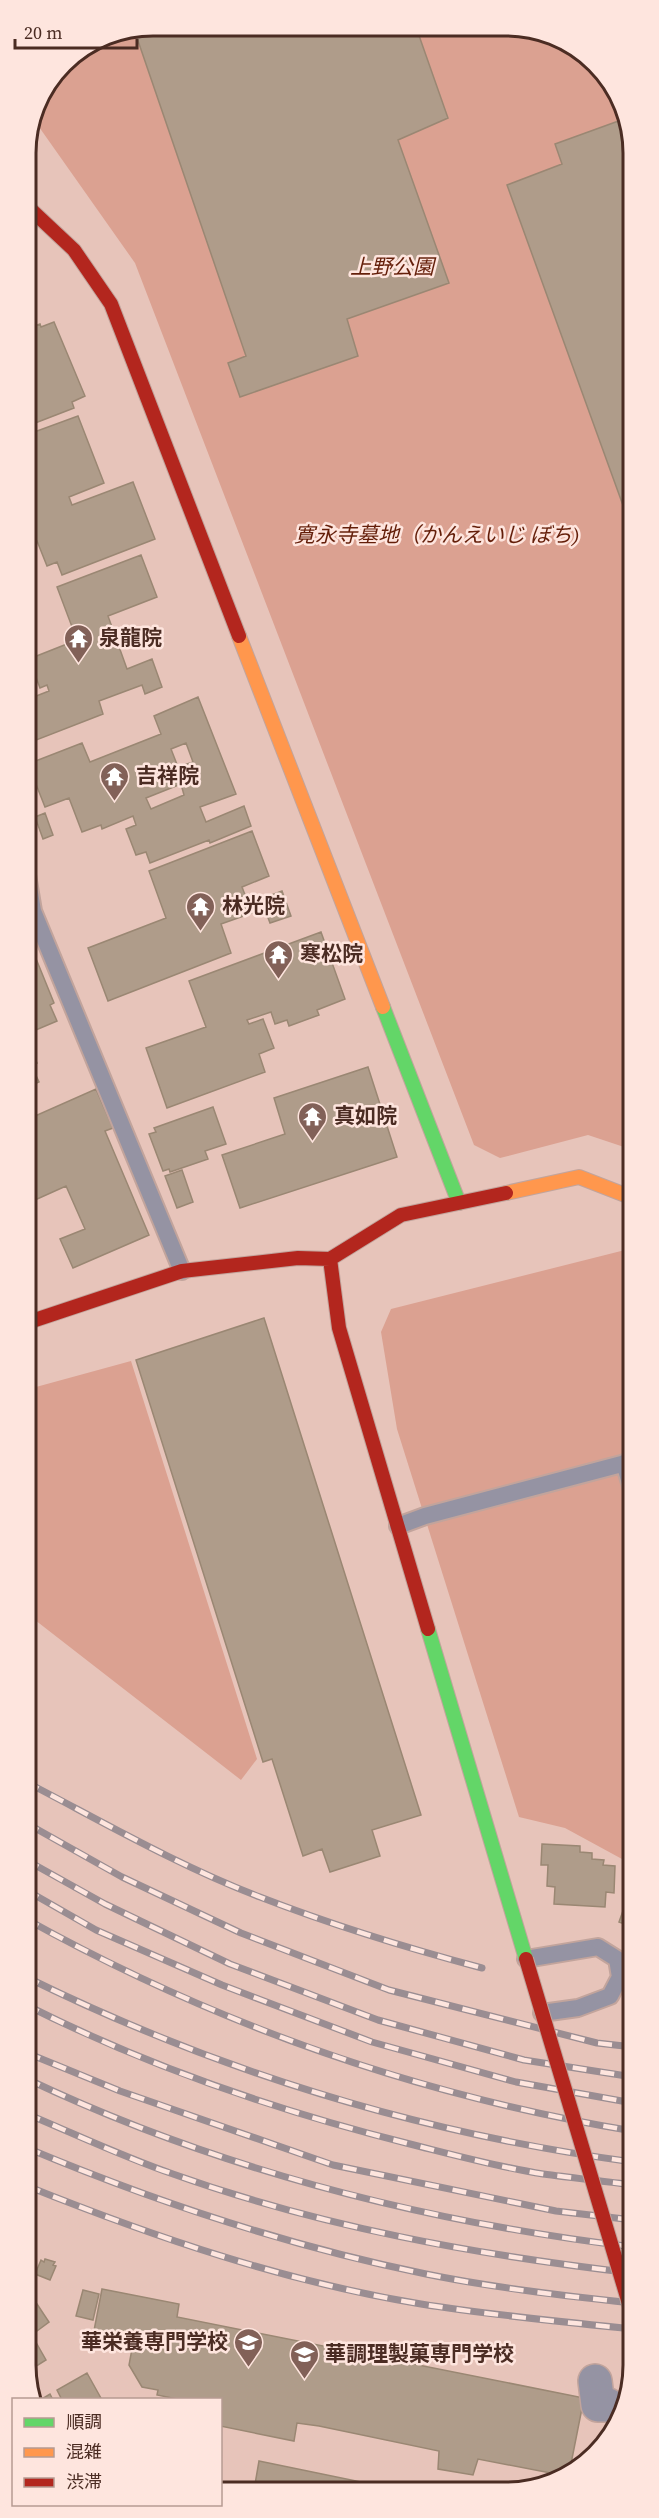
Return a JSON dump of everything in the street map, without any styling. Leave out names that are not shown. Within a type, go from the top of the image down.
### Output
[{"type":"street","points":[[36,214],[74,250],[111,304],[459,1203]]},
{"type":"street","points":[[36,1320],[182,1271],[298,1258],[330,1259],[401,1215],[579,1177],[623,1194]]},
{"type":"street","points":[[330,1259],[339,1328],[623,2284]]},
{"type":"lane","points":[[36,918],[182,1271]]},
{"type":"lane","points":[[398,1526],[425,1516],[623,1464]]},
{"type":"lane","points":[[526,1959],[598,1947],[617,1959],[620,1977],[610,1996],[578,2008],[542,2013]]},
{"type":"green space","name":"上野公園","points":[[153,36],[521,37],[551,45],[571,56],[594,76],[611,101],[621,130],[623,153],[623,1147],[588,1135],[500,1158],[474,1145],[135,263],[39,127],[48,101],[70,70],[101,48],[116,42]]},
{"type":"green space","points":[[623,1251],[623,1860],[565,1828],[519,1817],[397,1429],[381,1332],[391,1309]]},
{"type":"green space","points":[[131,1361],[257,1759],[241,1780],[36,1621],[36,1387]]},
{"type":"building","points":[[419,36],[448,118],[398,140],[449,283],[347,319],[358,356],[240,397],[228,363],[246,356],[137,37]]},
{"type":"building","points":[[618,121],[623,153],[623,505],[507,185],[562,164],[555,144]]},
{"type":"building","points":[[54,322],[85,396],[72,402],[74,408],[36,423],[36,325],[40,324],[41,327]]},
{"type":"building","points":[[78,416],[104,483],[69,497],[72,505],[133,482],[155,539],[62,575],[57,562],[47,566],[36,541],[36,431]]},
{"type":"building","points":[[141,555],[157,597],[108,616],[127,669],[152,659],[162,687],[145,694],[142,685],[99,701],[103,714],[36,740],[36,696],[49,691],[47,685],[40,688],[36,677],[36,656],[77,640],[57,587]]},
{"type":"building","points":[[198,697],[236,794],[200,807],[206,822],[244,806],[251,826],[210,843],[209,840],[150,863],[146,852],[136,855],[126,829],[136,825],[133,816],[102,829],[101,825],[82,832],[69,798],[45,807],[36,784],[36,761],[82,743],[90,762],[161,734],[154,716]],"holes":[[[186,743],[193,762],[178,767],[171,749]],[[181,784],[184,795],[151,809],[146,798]]]},
{"type":"building","points":[[45,813],[53,835],[43,839],[36,817]]},
{"type":"building","points":[[252,831],[269,876],[242,887],[252,913],[221,924],[231,953],[108,1001],[88,948],[166,918],[149,871]]},
{"type":"building","points":[[282,891],[291,916],[270,923],[261,899]]},
{"type":"building","points":[[321,932],[345,999],[317,1010],[319,1015],[289,1026],[287,1020],[275,1024],[271,1012],[247,1020],[249,1024],[263,1019],[274,1048],[259,1054],[265,1072],[167,1108],[146,1048],[206,1027],[189,981]]},
{"type":"building","points":[[36,959],[54,1003],[50,1005],[57,1021],[36,1030]]},
{"type":"building","points":[[368,1067],[397,1157],[240,1208],[222,1155],[285,1134],[274,1098]]},
{"type":"building","points":[[96,1089],[113,1128],[105,1131],[149,1235],[73,1268],[60,1239],[85,1229],[66,1186],[36,1200],[36,1116]]},
{"type":"building","points":[[213,1107],[226,1144],[205,1151],[208,1159],[170,1172],[169,1169],[163,1171],[149,1134],[156,1132],[154,1128]]},
{"type":"building","points":[[182,1170],[193,1202],[177,1208],[165,1176]]},
{"type":"building","points":[[264,1318],[421,1815],[372,1830],[380,1856],[330,1872],[322,1849],[303,1856],[272,1759],[263,1762],[136,1360]]},
{"type":"building","points":[[542,1844],[580,1846],[580,1852],[592,1853],[592,1859],[604,1860],[603,1865],[615,1866],[614,1893],[606,1892],[605,1907],[554,1904],[555,1887],[547,1886],[548,1865],[541,1865]]},
{"type":"building","points":[[623,1911],[623,1923],[619,1922]]},
{"type":"building","points":[[45,2259],[55,2262],[53,2265],[56,2266],[50,2280],[36,2274],[41,2260],[44,2262]]},
{"type":"building","points":[[102,2289],[179,2304],[177,2317],[584,2398],[571,2462],[550,2473],[478,2459],[473,2475],[438,2469],[439,2451],[319,2426],[297,2423],[294,2441],[222,2426],[222,2398],[172,2398],[157,2395],[158,2390],[142,2387],[129,2365],[132,2349],[92,2341]]},
{"type":"building","points":[[83,2290],[99,2294],[93,2320],[76,2316]]},
{"type":"building","points":[[36,2305],[49,2322],[37,2331],[36,2330]]},
{"type":"building","points":[[36,2342],[46,2360],[36,2366]]},
{"type":"building","points":[[87,2373],[101,2398],[61,2398],[57,2390]]},
{"type":"building","points":[[259,2461],[361,2482],[255,2482]]},
{"type":"railway","points":[[36,1787],[142,1843],[230,1885],[342,1926],[482,1968]]},
{"type":"railway","points":[[36,1829],[122,1877],[241,1933],[389,1990],[597,2043],[623,2046]]},
{"type":"railway","points":[[36,1866],[105,1904],[230,1964],[378,2020],[524,2060],[623,2075]]},
{"type":"railway","points":[[36,1896],[96,1930],[222,1985],[372,2042],[516,2082],[623,2101]]},
{"type":"railway","points":[[36,1924],[171,1992],[320,2051],[475,2098],[623,2129]]},
{"type":"railway","points":[[36,1982],[172,2042],[322,2094],[399,2116],[476,2134],[554,2150],[623,2160]]},
{"type":"railway","points":[[36,2010],[167,2068],[312,2117],[509,2168],[623,2184]]},
{"type":"railway","points":[[36,2057],[120,2091],[333,2165],[556,2211],[623,2219]]},
{"type":"railway","points":[[36,2083],[173,2140],[323,2187],[400,2207],[477,2223],[623,2246]]},
{"type":"railway","points":[[36,2118],[154,2167],[229,2193],[342,2224],[458,2248],[623,2272]]},
{"type":"railway","points":[[36,2152],[124,2187],[223,2221],[324,2250],[375,2263],[477,2283],[623,2302]]},
{"type":"railway","points":[[36,2189],[172,2240],[320,2283],[371,2295],[447,2308],[623,2328]]},
{"type":"traffic: fast","points":[[383,1007],[459,1203]]},
{"type":"traffic: fast","points":[[428,1629],[526,1959]]},
{"type":"traffic: slow","points":[[239,636],[383,1007]]},
{"type":"traffic: slow","points":[[506,1193],[579,1177],[623,1194]]},
{"type":"traffic: jam","points":[[36,214],[74,250],[111,304],[239,636]]},
{"type":"traffic: jam","points":[[36,1320],[182,1271],[298,1258],[330,1259],[401,1215],[506,1193]]},
{"type":"traffic: jam","points":[[330,1259],[339,1328],[428,1629]]},
{"type":"traffic: jam","points":[[526,1959],[623,2284]]},
{"type":"place","name":"泉龍院","points":[[78,664]]},
{"type":"place","name":"吉祥院","points":[[115,802]]},
{"type":"place","name":"林光院","points":[[201,932]]},
{"type":"place","name":"寒松院","points":[[279,980]]},
{"type":"place","name":"真如院","points":[[313,1142]]},
{"type":"place","name":"華栄養専門学校","points":[[249,2368]]},
{"type":"place","name":"華調理製菓専門学校","points":[[304,2380]]},
{"type":"park label","name":"寛永寺墓地（かんえいじ ぼち)","points":[[437,535]]}]
